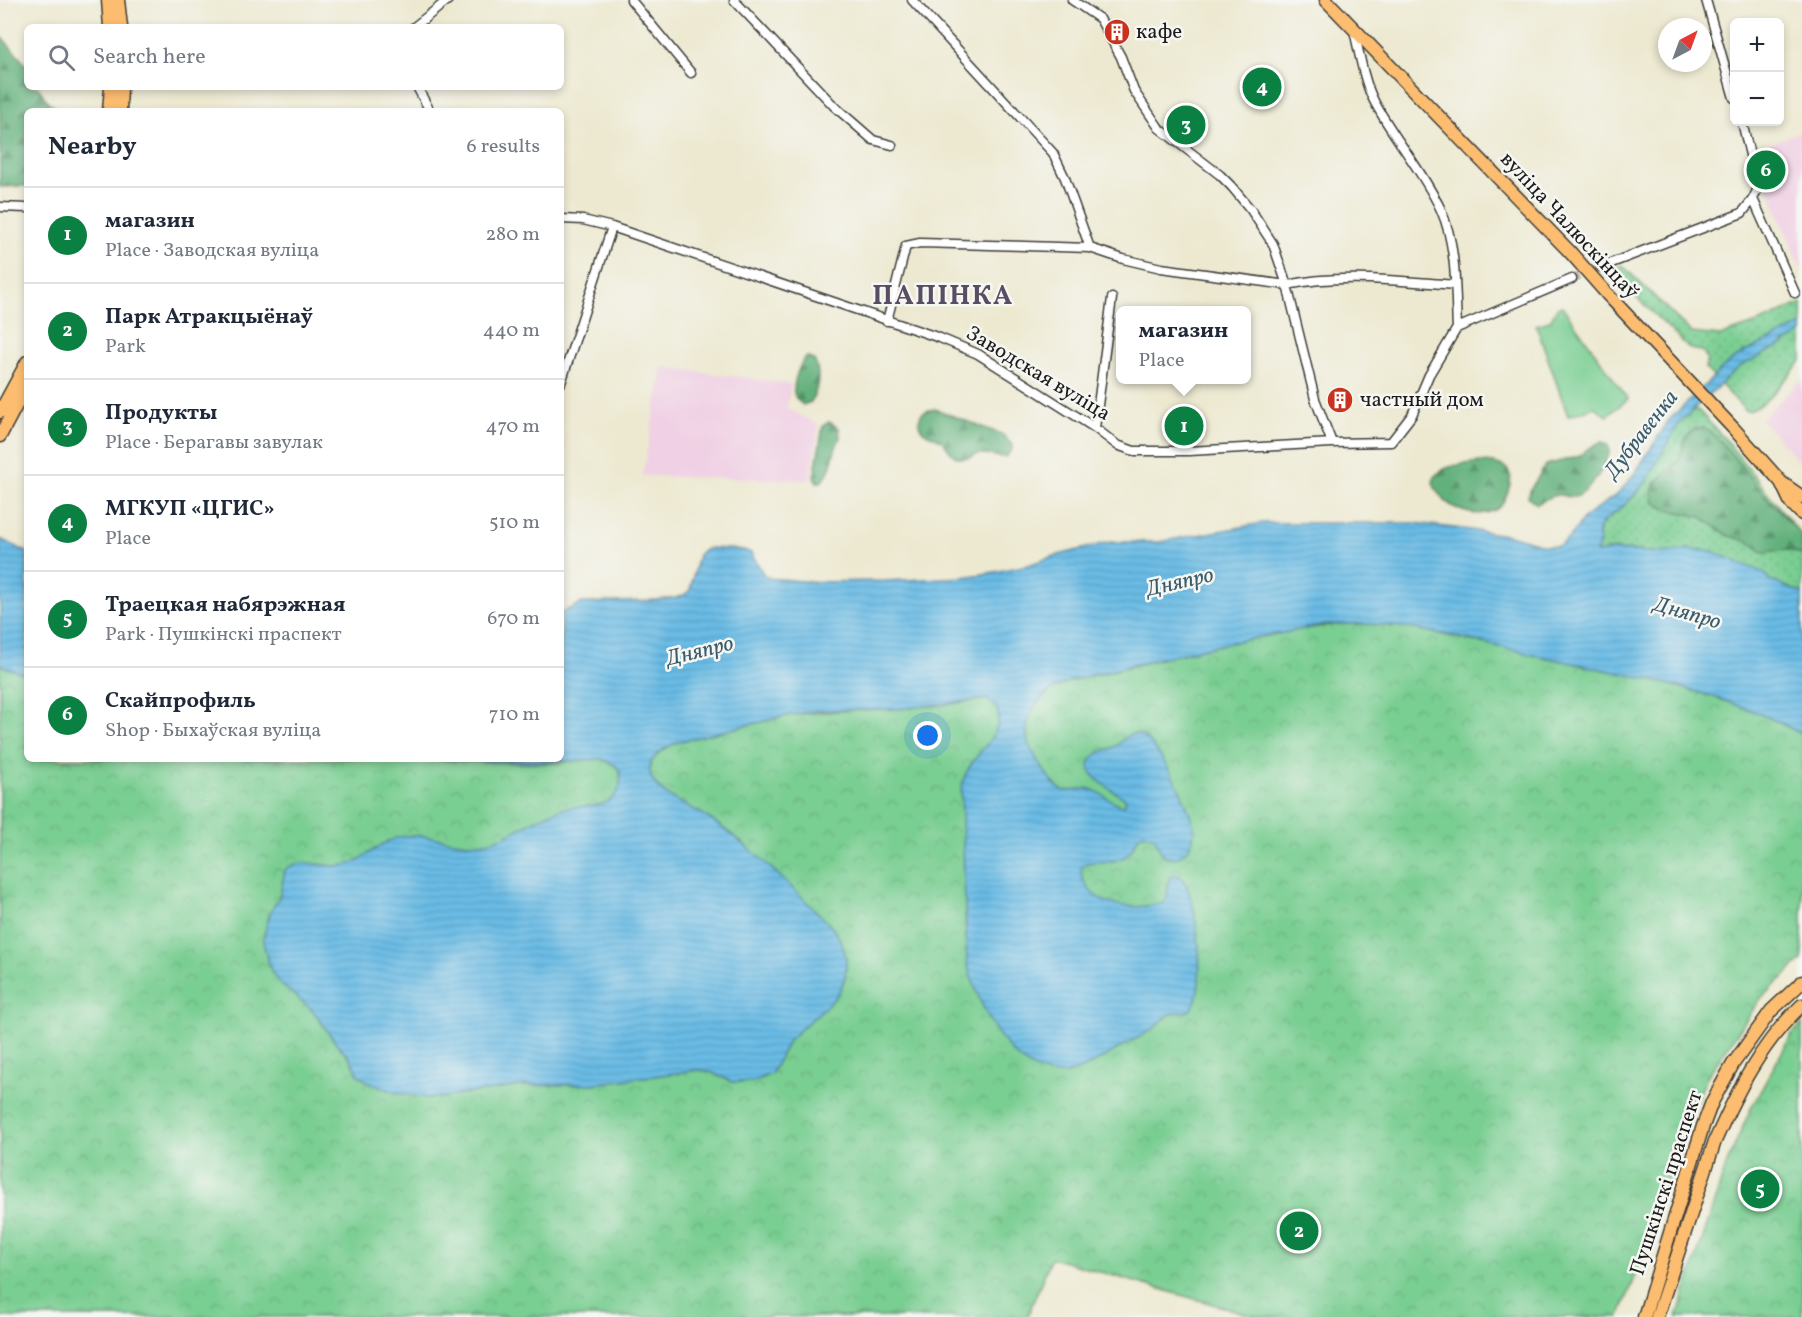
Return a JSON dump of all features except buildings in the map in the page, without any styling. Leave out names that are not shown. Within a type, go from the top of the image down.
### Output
[{"type":"main road","points":[[108,0],[110,24]]},
{"type":"main road","points":[[118,0],[121,24]]},
{"type":"main road","name":"вуліца Чалюскінцаў","points":[[1326,0],[1570,252],[1781,482],[1802,497]]},
{"type":"main road","points":[[109,108],[111,90]]},
{"type":"main road","points":[[120,108],[121,90]]},
{"type":"main road","points":[[0,412],[24,368]]},
{"type":"main road","points":[[2,431],[24,391]]},
{"type":"main road","name":"вуліца Чалюскінцаў","points":[[1781,482],[1791,503],[1802,514]]},
{"type":"main road","name":"Пушкінскі праспект","points":[[1644,1317],[1703,1126],[1713,1102],[1733,1064],[1771,1011],[1802,982]]},
{"type":"main road","name":"Пушкінскі праспект","points":[[1657,1317],[1715,1141],[1727,1113],[1752,1068],[1782,1024],[1802,1005]]},
{"type":"street","points":[[418,24],[448,0]]},
{"type":"street","points":[[631,0],[691,73]]},
{"type":"street","points":[[734,0],[834,106],[873,140],[892,145]]},
{"type":"street","points":[[912,0],[1053,153],[1065,178],[1090,248]]},
{"type":"street","points":[[1071,0],[1100,19],[1121,57],[1134,91],[1159,128],[1220,175],[1251,210],[1273,244],[1287,285],[1315,399],[1332,443]]},
{"type":"street","points":[[1706,0],[1730,84]]},
{"type":"street","points":[[1354,29],[1373,99],[1441,210],[1449,233],[1457,328],[1572,279]]},
{"type":"street","points":[[419,90],[428,108]]},
{"type":"street","points":[[1601,267],[1742,213],[1753,200],[1758,188],[1743,126]]},
{"type":"street","points":[[1753,200],[1795,293]]},
{"type":"street","points":[[0,207],[24,208]]},
{"type":"street","name":"Заводская вуліца","points":[[564,219],[583,220],[612,227],[940,338],[978,354],[1095,428],[1117,445],[1134,451],[1189,452],[1332,443],[1391,442],[1412,415],[1429,375],[1457,328]]},
{"type":"street","points":[[564,374],[612,227]]},
{"type":"street","points":[[887,321],[906,246],[920,243],[1090,248],[1161,268],[1287,285],[1307,280],[1340,278],[1455,285]]},
{"type":"street","points":[[1095,428],[1112,298]]},
{"type":"shaded area","points":[[1802,131],[1802,271],[1754,149]]},
{"type":"shaded area","points":[[663,367],[791,384],[787,408],[819,425],[810,480],[642,476]]},
{"type":"shaded area","points":[[1802,380],[1802,465],[1761,419]]},
{"type":"green space","points":[[0,35],[24,63],[24,90],[40,90],[49,103],[56,108],[24,108],[24,186],[0,187]]},
{"type":"green space","points":[[1622,265],[1692,333],[1720,336],[1763,321],[1802,303],[1802,360],[1768,398],[1760,405],[1746,411],[1705,368],[1707,359],[1702,351],[1690,349],[1608,270]]},
{"type":"green space","points":[[1562,306],[1628,399],[1607,416],[1595,407],[1568,416],[1536,325],[1550,321],[1557,308]]},
{"type":"green space","points":[[807,357],[814,360],[818,381],[811,402],[803,405],[795,397],[794,389],[799,368]]},
{"type":"green space","points":[[1696,408],[1725,439],[1802,536],[1802,593],[1771,581],[1764,573],[1689,549],[1664,553],[1615,550],[1596,553],[1600,542],[1598,535],[1604,521],[1637,493],[1672,432]]},
{"type":"green space","points":[[935,409],[1003,435],[1012,445],[1012,450],[1005,457],[982,454],[965,458],[956,457],[943,442],[920,427],[921,415]]},
{"type":"green space","points":[[829,422],[839,428],[840,438],[828,472],[821,482],[817,482],[814,477],[823,426]]},
{"type":"green space","points":[[1697,428],[1704,428],[1718,438],[1764,494],[1802,535],[1802,555],[1789,550],[1762,552],[1748,541],[1729,536],[1701,517],[1666,509],[1655,503],[1652,491],[1655,485],[1678,460],[1686,438]]},
{"type":"green space","points":[[1600,442],[1607,444],[1608,458],[1597,477],[1583,493],[1573,497],[1553,496],[1537,504],[1528,497],[1546,465],[1580,456]]},
{"type":"green space","points":[[1481,462],[1501,465],[1509,472],[1510,483],[1499,507],[1486,513],[1476,514],[1457,509],[1442,498],[1433,482],[1440,472],[1460,464]]},
{"type":"green space","points":[[1343,624],[1390,624],[1412,628],[1650,679],[1710,695],[1758,712],[1802,734],[1802,960],[1761,998],[1708,1076],[1688,1117],[1641,1263],[1619,1317],[1258,1317],[1051,1258],[1027,1317],[0,1317],[0,665],[24,674],[24,762],[560,763],[790,715],[940,705],[990,698],[1210,647]]},
{"type":"green space","points":[[1802,1024],[1802,1317],[1677,1317],[1727,1163],[1751,1108],[1792,1034]]},
{"type":"water","name":"Дняпро","points":[[1802,325],[1802,332],[1797,337],[1739,367],[1679,423],[1646,482],[1628,502],[1602,523],[1598,531],[1600,542],[1596,553],[1615,550],[1664,553],[1689,549],[1712,551],[1764,573],[1771,581],[1802,593],[1802,734],[1739,706],[1673,686],[1442,634],[1369,624],[1319,626],[1238,641],[1091,675],[1061,685],[1044,696],[1037,704],[1028,722],[1027,731],[1032,751],[1051,781],[1065,791],[1093,790],[1123,806],[1125,799],[1098,780],[1089,767],[1091,760],[1097,754],[1114,747],[1127,736],[1137,734],[1145,738],[1163,759],[1186,804],[1194,830],[1190,846],[1184,853],[1174,858],[1165,856],[1154,837],[1144,833],[1140,835],[1126,856],[1116,860],[1087,863],[1082,868],[1083,879],[1097,896],[1106,902],[1129,906],[1163,903],[1167,897],[1170,877],[1180,876],[1192,901],[1200,963],[1197,998],[1190,1010],[1169,1015],[1148,1032],[1082,1069],[1065,1074],[1046,1073],[1029,1066],[1013,1053],[989,1018],[967,963],[961,790],[968,770],[993,736],[998,723],[997,708],[987,699],[898,709],[817,711],[790,715],[678,742],[655,757],[650,768],[654,782],[659,788],[671,798],[721,826],[760,858],[826,921],[844,949],[845,978],[835,998],[789,1040],[771,1074],[753,1082],[732,1082],[700,1070],[592,1084],[521,1086],[445,1097],[428,1098],[397,1093],[368,1082],[359,1075],[350,1058],[335,1042],[317,1016],[280,984],[271,971],[264,947],[264,935],[270,913],[280,895],[285,870],[291,866],[304,863],[347,865],[400,837],[419,836],[467,843],[488,842],[561,809],[600,805],[610,800],[616,794],[621,779],[620,771],[615,765],[602,759],[564,761],[564,612],[582,603],[645,601],[684,595],[690,590],[698,555],[703,550],[710,548],[744,550],[751,553],[764,575],[770,578],[813,582],[963,577],[1028,565],[1110,542],[1159,542],[1263,523],[1415,523],[1509,535],[1543,545],[1559,546],[1569,538],[1585,517],[1620,492],[1669,420],[1729,362]]},
{"type":"water","points":[[0,539],[24,551],[24,674],[0,665]]},
{"type":"water","points":[[504,762],[552,762],[536,763]]},
{"type":"tunnel","points":[[1572,279],[1601,267]]},
{"type":"place","name":"кафе","points":[[1117,32]]},
{"type":"place","name":"МГКУП «ЦГИС»","points":[[1262,87]]},
{"type":"place","name":"Продукты","points":[[1186,125]]},
{"type":"place","name":"Скайпрофиль","points":[[1766,170]]},
{"type":"place","name":"частный дом","points":[[1340,400]]},
{"type":"place","name":"магазин","points":[[1184,426]]},
{"type":"place","name":"Траецкая набярэжная","points":[[1760,1189]]},
{"type":"place","name":"Парк Атракцыёнаў","points":[[1299,1231]]},
{"type":"district","name":"ПАПІНКА","points":[[943,297]]},
{"type":"water label","name":"Дубравенка","points":[[1642,435]]}]
